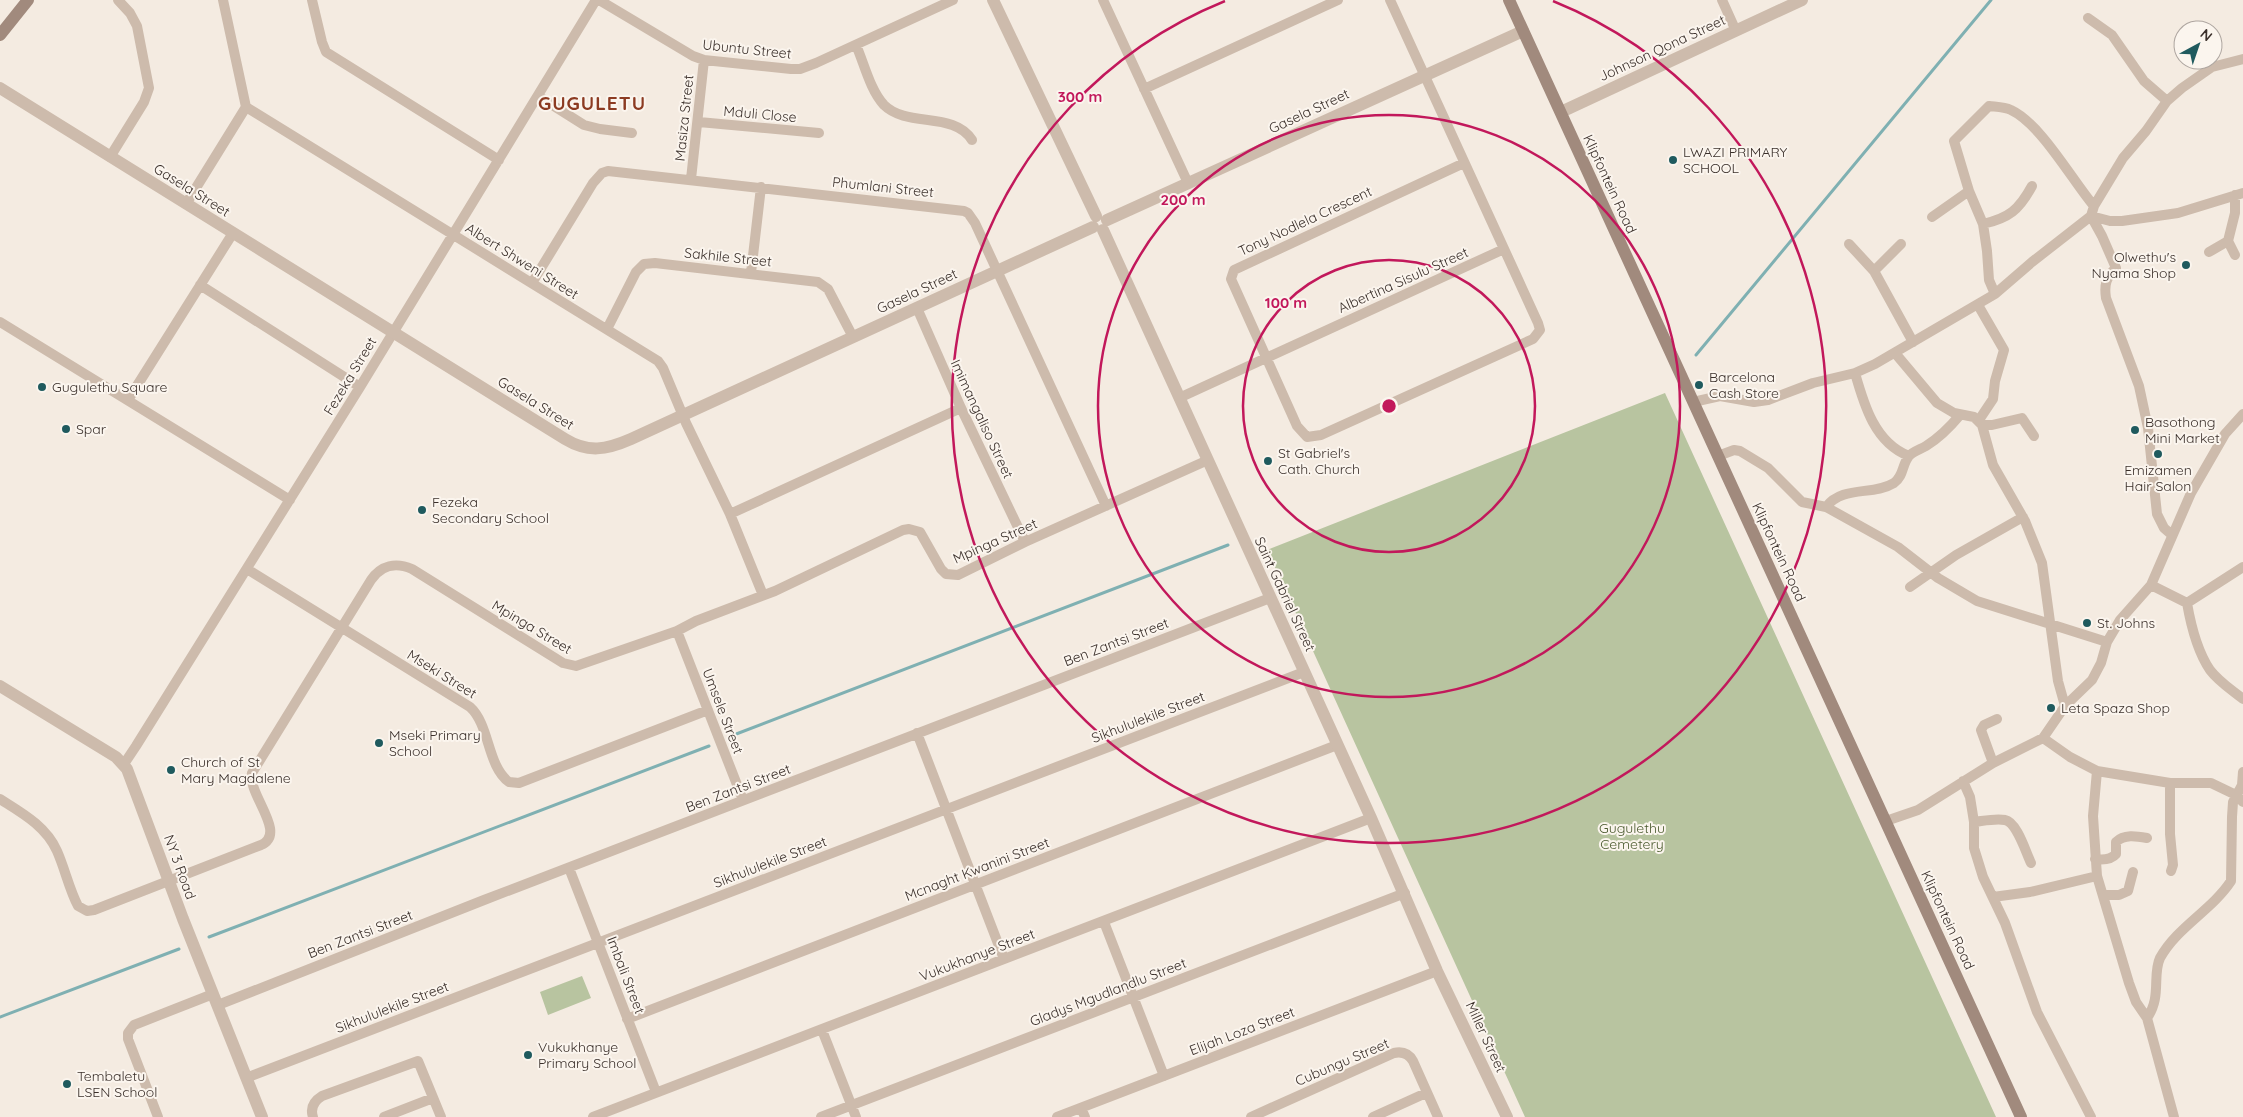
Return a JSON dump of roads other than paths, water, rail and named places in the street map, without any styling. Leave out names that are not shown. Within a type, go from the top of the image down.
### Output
[{"type":"main road","points":[[0,35],[28,0]]},
{"type":"main road","name":"Klipfontein Road","points":[[1509,0],[2021,1117]]},
{"type":"street","points":[[110,157],[144,102],[149,88],[137,26],[130,13],[118,0]]},
{"type":"street","points":[[186,204],[246,107],[223,0]]},
{"type":"street","points":[[312,0],[326,52],[498,160]]},
{"type":"street","name":"Fezeka Street","points":[[124,764],[290,500],[452,234],[598,0]]},
{"type":"street","name":"Ubuntu Street","points":[[598,0],[679,49],[704,60],[800,68],[856,45],[953,0]]},
{"type":"street","name":"Saint Gabriel Street","points":[[993,0],[1100,224],[1208,460],[1405,893],[1437,971]]},
{"type":"street","points":[[1103,0],[1188,183]]},
{"type":"street","points":[[1144,89],[1338,0]]},
{"type":"street","points":[[1390,0],[1504,249]]},
{"type":"street","points":[[1722,0],[1736,31]]},
{"type":"street","name":"Johnson Qona Street","points":[[1561,112],[1802,0]]},
{"type":"street","points":[[2088,18],[2112,36],[2144,81],[2167,101]]},
{"type":"street","name":"Gasela Street","points":[[0,88],[576,445],[594,450],[613,447],[684,415],[1523,30]]},
{"type":"street","points":[[856,45],[876,92],[885,106],[903,115],[962,129],[972,140]]},
{"type":"street","points":[[1693,402],[1720,396],[1754,402],[1768,400],[1813,383],[1855,373],[1895,353],[1978,305],[1995,294],[2092,211],[2124,158],[2167,101],[2212,67],[2243,59]]},
{"type":"street","name":"Masiza Street","points":[[691,180],[699,122],[704,60]]},
{"type":"street","points":[[538,96],[584,125],[632,133]]},
{"type":"street","points":[[1995,294],[1989,280],[1988,251],[1983,224],[1968,191],[1954,142],[1989,106],[2004,108],[2023,118],[2037,130],[2092,211],[2116,268],[2107,278],[2106,298],[2136,374],[2148,428],[2157,514],[2164,528],[2172,535]]},
{"type":"street","name":"Albert Shweni Street","points":[[246,107],[658,361],[664,368],[730,514],[763,596]]},
{"type":"street","name":"Mduli Close","points":[[699,122],[819,133]]},
{"type":"street","name":"Tony Nodlela Crescent","points":[[1464,163],[1234,270],[1231,279],[1297,426],[1307,437],[1313,438],[1533,339],[1540,330],[1504,249]]},
{"type":"street","name":"Phumlani Street","points":[[532,283],[593,183],[602,173],[616,170],[964,211],[972,217],[998,270],[1106,506]]},
{"type":"street","points":[[1983,224],[2014,212],[2022,204],[2032,186]]},
{"type":"street","points":[[751,273],[761,187]]},
{"type":"street","points":[[1932,217],[1968,191]]},
{"type":"street","points":[[2092,211],[2110,221],[2139,219],[2178,213],[2239,194],[2228,241],[2235,255]]},
{"type":"street","points":[[128,400],[233,233]]},
{"type":"street","points":[[2209,252],[2228,241]]},
{"type":"street","points":[[1849,244],[1874,271],[1913,342]]},
{"type":"street","points":[[1874,271],[1901,244]]},
{"type":"street","name":"Albertina Sisulu Street","points":[[1179,398],[1504,249]]},
{"type":"street","name":"Sakhile Street","points":[[607,329],[636,272],[644,264],[655,263],[810,280],[823,284],[831,294],[854,337]]},
{"type":"street","points":[[200,286],[360,387]]},
{"type":"street","points":[[1978,305],[2004,350],[1995,381],[1993,399],[1980,423]]},
{"type":"street","name":"Imimangaliso Street","points":[[916,308],[1025,542]]},
{"type":"street","points":[[0,322],[290,500]]},
{"type":"street","points":[[1895,353],[1937,403],[1960,415],[1972,416],[1980,423],[1993,465],[2023,517],[2042,563],[2058,680],[2065,706]]},
{"type":"street","points":[[1855,373],[1871,420],[1887,444],[1908,456]]},
{"type":"street","points":[[730,514],[961,408]]},
{"type":"street","points":[[1886,821],[1918,810],[1993,763],[2043,738],[2065,706],[2092,680],[2101,663],[2107,642],[2120,620],[2151,585],[2172,535],[2206,464],[2232,424],[2243,414]]},
{"type":"street","points":[[1826,507],[1831,501],[1843,494],[1882,488],[1893,483],[1901,475],[1908,456],[1935,440],[1960,415]]},
{"type":"street","points":[[1980,423],[1992,425],[2022,418],[2034,436]]},
{"type":"street","points":[[1718,456],[1731,451],[1740,451],[1768,468],[1802,502],[1826,507],[1898,547],[1931,573],[1977,601],[2050,626],[2107,642]]},
{"type":"street","name":"Mpinga Street","points":[[0,799],[35,822],[49,838],[57,850],[76,902],[83,910],[94,910],[261,845],[269,840],[271,835],[270,827],[252,784],[252,773],[341,627],[374,576],[382,569],[396,565],[412,569],[557,660],[571,666],[584,664],[677,631],[763,596],[870,545],[909,529],[920,532],[924,536],[938,565],[946,574],[952,575],[969,570],[1025,542],[1208,460]]},
{"type":"street","points":[[1910,587],[1956,555],[2023,517]]},
{"type":"street","points":[[2187,603],[2243,567]]},
{"type":"street","name":"Mseki Street","points":[[247,569],[470,707],[478,716],[501,774],[504,779],[514,784],[708,710]]},
{"type":"street","points":[[2151,585],[2187,603]]},
{"type":"street","name":"Ben Zantsi Street","points":[[158,1117],[128,1039],[128,1033],[134,1025],[215,1000],[569,868],[1270,598]]},
{"type":"street","points":[[2187,603],[2192,628],[2200,651],[2210,670],[2243,699]]},
{"type":"street","name":"Umsele Street","points":[[677,631],[743,800]]},
{"type":"street","name":"Sikhululekile Street","points":[[246,1078],[1304,672]]},
{"type":"street","points":[[0,686],[124,764]]},
{"type":"street","points":[[1993,763],[1981,730],[1984,725],[1997,719]]},
{"type":"street","points":[[917,733],[1004,959]]},
{"type":"street","points":[[2043,738],[2070,757],[2097,771],[2170,783],[2211,783],[2239,799]]},
{"type":"street","name":"Mcnaght Kwanini Street","points":[[627,1019],[1337,744]]},
{"type":"street","name":"NY 3 Road","points":[[124,764],[134,786],[168,881],[262,1117]]},
{"type":"street","points":[[2097,771],[2093,816],[2097,876],[2129,983],[2136,1002],[2147,1018],[2174,1117]]},
{"type":"street","points":[[2147,1018],[2156,996],[2161,958],[2174,940],[2208,907],[2232,880],[2232,816],[2239,799],[2243,772]]},
{"type":"street","points":[[1963,781],[1970,797],[1974,822],[1974,848],[2010,936],[2037,1012],[2091,1117]]},
{"type":"street","points":[[2170,783],[2170,834],[2173,865],[2171,871]]},
{"type":"street","name":"Vukukhanye Street","points":[[593,1117],[1371,818]]},
{"type":"street","points":[[1974,822],[1998,819],[2009,821],[2015,827],[2031,863]]},
{"type":"street","points":[[2095,859],[2105,859],[2114,856],[2116,854],[2116,842],[2120,838],[2135,836],[2147,838]]},
{"type":"street","name":"Imbali Street","points":[[569,868],[656,1092]]},
{"type":"street","points":[[2102,895],[2119,895],[2128,891],[2133,872]]},
{"type":"street","points":[[1993,897],[2030,892],[2097,876]]},
{"type":"street","name":"Gladys Mgudlandlu Street","points":[[822,1117],[1405,893]]},
{"type":"street","points":[[1104,922],[1164,1076]]},
{"type":"street","name":"Elijah Loza Street","points":[[1057,1117],[1083,1112],[1164,1076],[1437,971]]},
{"type":"street","name":"Miller Street","points":[[1437,971],[1507,1117]]},
{"type":"street","points":[[822,1030],[856,1117]]},
{"type":"street","name":"Cubungu Street","points":[[1251,1117],[1397,1052],[1403,1052],[1411,1058],[1438,1117]]},
{"type":"street","points":[[313,1117],[312,1107],[322,1096],[418,1060],[441,1117]]},
{"type":"street","points":[[1373,1117],[1426,1093]]},
{"type":"street","points":[[384,1117],[432,1098]]},
{"type":"waterway","points":[[1696,355],[1991,0]]},
{"type":"waterway","points":[[731,736],[1228,545]]},
{"type":"waterway","points":[[209,937],[709,746]]},
{"type":"waterway","points":[[0,1017],[179,949]]},
{"type":"place","name":"LWAZI PRIMARY SCHOOL","points":[[1673,160]]},
{"type":"place","name":"Olwethu's Nyama Shop","points":[[2186,265]]},
{"type":"place","name":"Barcelona Cash Store","points":[[1699,385]]},
{"type":"place","name":"Gugulethu Square","points":[[42,387]]},
{"type":"place","name":"Spar","points":[[66,429]]},
{"type":"place","name":"Basothong Mini Market","points":[[2135,430]]},
{"type":"place","name":"Emizamen Hair Salon","points":[[2158,454]]},
{"type":"place","name":"St Gabriel's Cath. Church","points":[[1268,461]]},
{"type":"place","name":"Fezeka Secondary School","points":[[422,510]]},
{"type":"place","name":"St. Johns","points":[[2087,623]]},
{"type":"place","name":"Leta Spaza Shop","points":[[2051,708]]},
{"type":"place","name":"Mseki Primary School","points":[[379,743]]},
{"type":"place","name":"Church of St Mary Magdalene","points":[[171,770]]},
{"type":"place","name":"Vukukhanye Primary School","points":[[528,1055]]},
{"type":"place","name":"Tembaletu LSEN School","points":[[67,1084]]},
{"type":"district","name":"GUGULETU","points":[[592,103]]},
{"type":"park label","name":"Gugulethu Cemetery","points":[[1632,836]]}]
